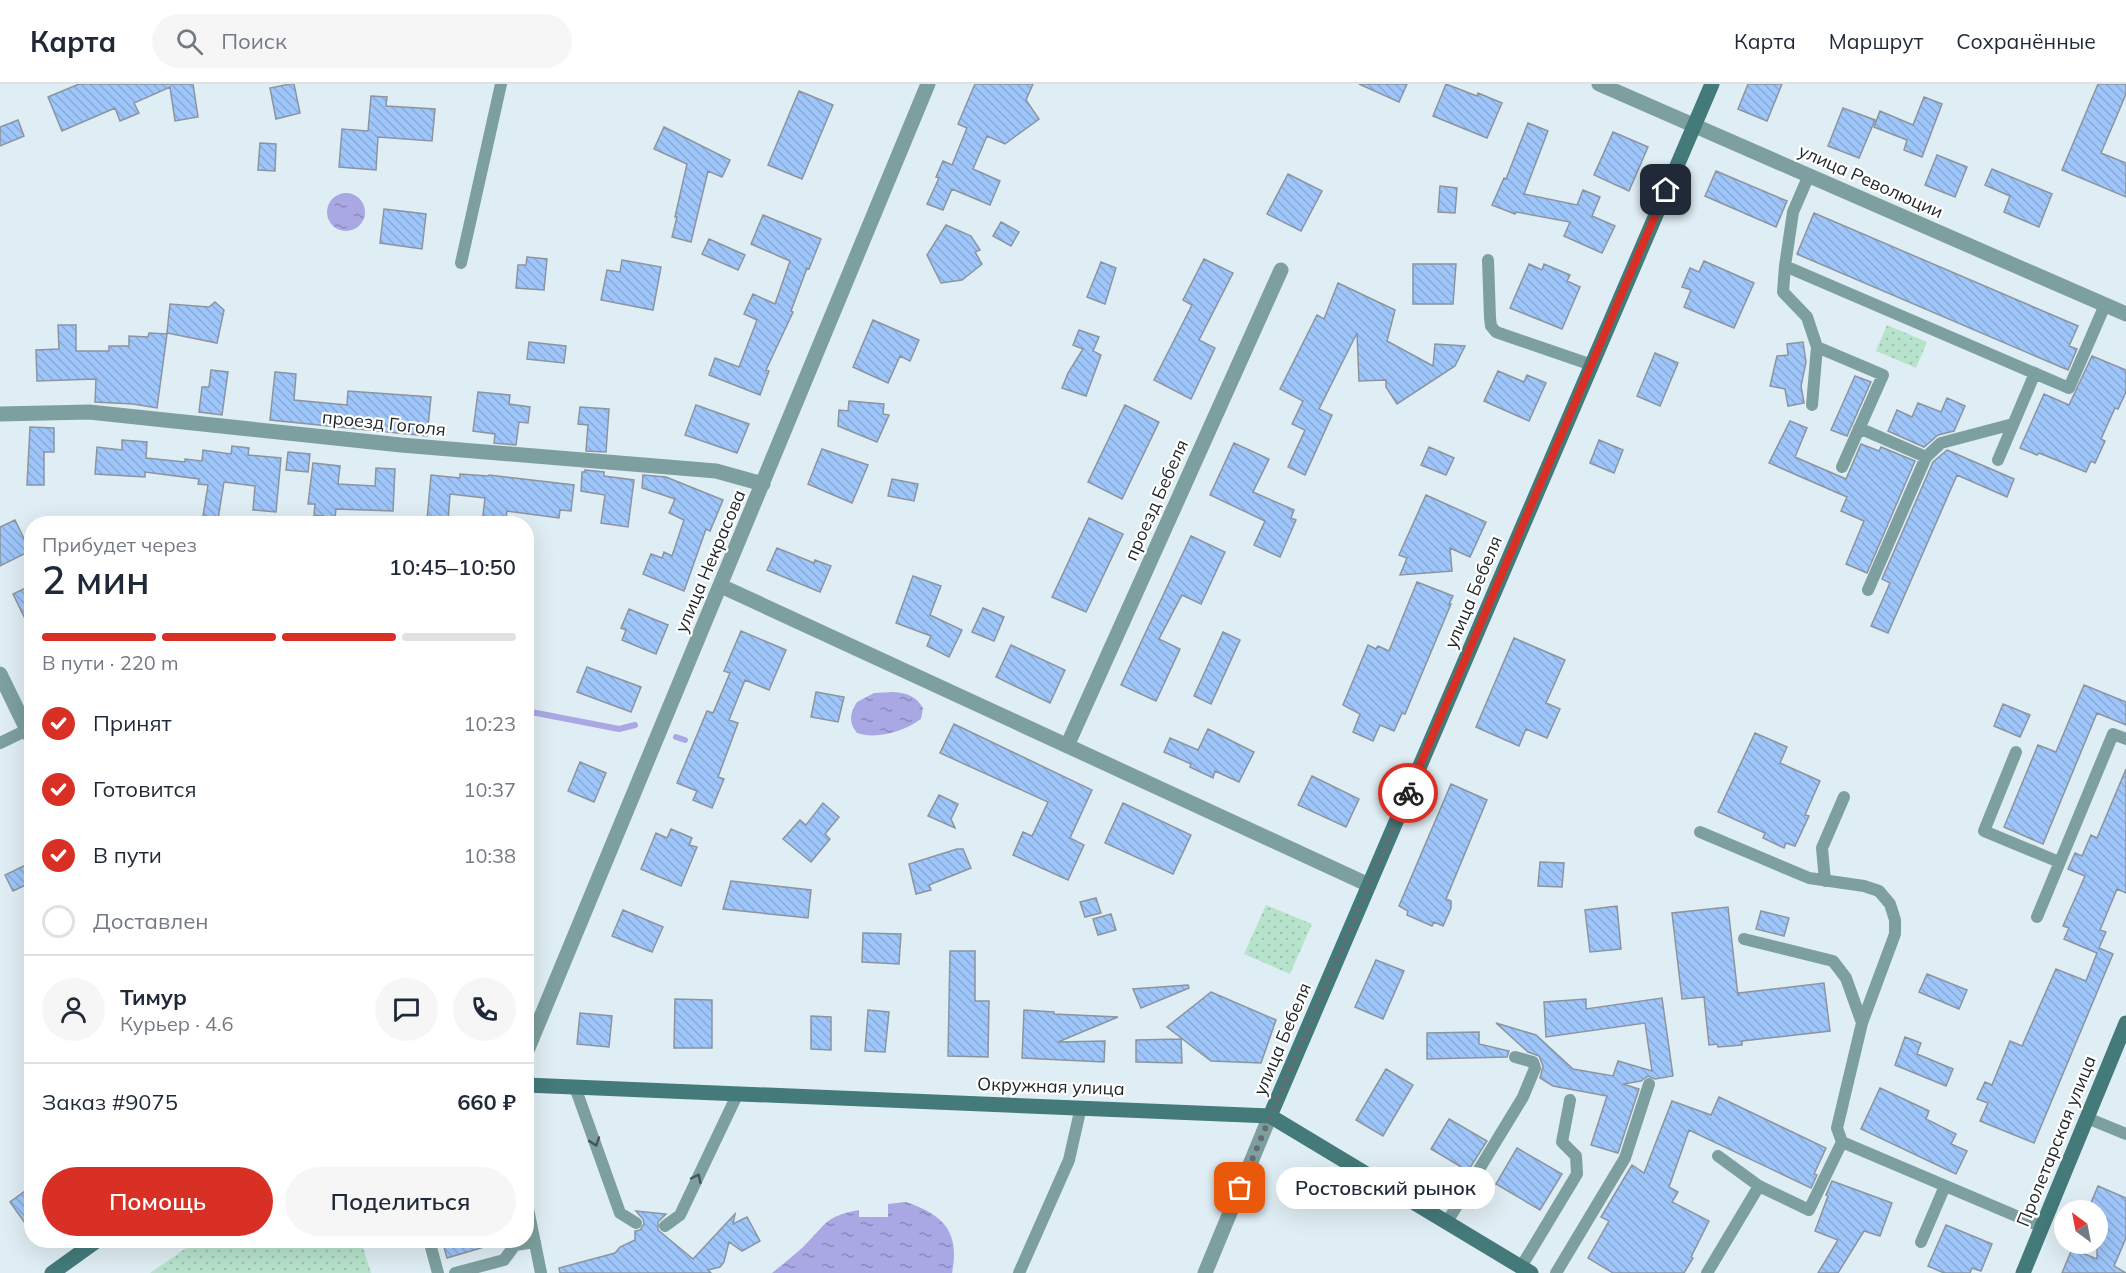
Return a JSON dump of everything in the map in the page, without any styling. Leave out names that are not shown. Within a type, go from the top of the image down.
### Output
[{"type":"main road","name":"улица Бебеля","points":[[1270,1116],[1712,84]]},
{"type":"main road","name":"Пролетарская улица","points":[[2023,1273],[2126,1023]]},
{"type":"main road","name":"Окружная улица","points":[[534,1085],[1270,1116],[1526,1270]]},
{"type":"main road","points":[[52,1273],[87,1248]]},
{"type":"street","name":"улица Некрасова","points":[[534,1034],[928,84]]},
{"type":"street","name":"улица Революции","points":[[1599,84],[2126,314]]},
{"type":"street","name":"проезд Бебеля","points":[[1067,746],[1281,270]]},
{"type":"street","name":"проезд Гоголя","points":[[0,414],[89,412],[401,445],[716,471],[763,484]]},
{"type":"street","points":[[721,586],[1369,885]]},
{"type":"street","points":[[0,674],[24,724]]},
{"type":"street","points":[[1204,1273],[1270,1116]]},
{"type":"lane","points":[[461,263],[501,84]]},
{"type":"lane","points":[[1809,175],[1793,212],[1783,292],[1807,317],[1817,347],[1812,405]]},
{"type":"lane","points":[[1488,260],[1490,318],[1491,326],[1496,332],[1592,366]]},
{"type":"lane","points":[[1785,266],[2068,388],[2104,304]]},
{"type":"lane","points":[[1817,347],[1883,375],[1842,467]]},
{"type":"lane","points":[[1998,460],[2035,373]]},
{"type":"lane","points":[[1868,590],[1926,457],[1941,443],[2013,424]]},
{"type":"lane","points":[[1860,428],[1926,457]]},
{"type":"lane","points":[[2037,917],[2113,734],[2126,739]]},
{"type":"lane","points":[[0,742],[24,736]]},
{"type":"lane","points":[[2016,752],[1984,831],[2059,862]]},
{"type":"lane","points":[[1824,881],[1822,848],[1844,797]]},
{"type":"lane","points":[[1700,832],[1809,878],[1864,886],[1879,891],[1890,904],[1895,920],[1895,934],[1862,1023],[1837,1128],[1842,1142],[1809,1210],[1759,1186],[1718,1156]]},
{"type":"lane","points":[[1744,939],[1833,961],[1846,978],[1862,1023]]},
{"type":"lane","points":[[1447,1222],[1523,1097],[1535,1068],[1533,1062],[1515,1057]]},
{"type":"lane","points":[[1556,1273],[1625,1158],[1649,1084]]},
{"type":"lane","points":[[576,1087],[620,1213],[636,1223]]},
{"type":"lane","points":[[665,1226],[680,1215],[738,1094]]},
{"type":"lane","points":[[1526,1270],[1577,1174],[1576,1156],[1562,1142],[1570,1100]]},
{"type":"lane","points":[[1019,1273],[1069,1160],[1081,1107]]},
{"type":"lane","points":[[2087,1118],[2126,1134]]},
{"type":"lane","points":[[1842,1142],[2042,1227]]},
{"type":"lane","points":[[1707,1273],[1759,1186]]},
{"type":"lane","points":[[1921,1242],[1945,1186]]},
{"type":"lane","points":[[534,1237],[542,1273]]},
{"type":"lane","points":[[431,1248],[438,1273]]},
{"type":"lane","points":[[454,1273],[504,1260],[513,1248]]},
{"type":"green space","points":[[1887,325],[1927,342],[1916,368],[1876,351]]},
{"type":"green space","points":[[1266,905],[1312,924],[1290,974],[1244,954]]},
{"type":"green space","points":[[186,1248],[363,1248],[371,1273],[150,1273]]},
{"type":"water","points":[[346,193],[360,198],[365,212],[360,226],[346,231],[332,226],[327,212],[332,198]]},
{"type":"water","points":[[874,693],[907,694],[914,698],[923,708],[921,719],[907,727],[881,735],[857,733],[851,718],[857,702]]},
{"type":"water","points":[[906,1202],[930,1213],[946,1227],[954,1246],[952,1273],[772,1273],[802,1248],[826,1223],[839,1215],[859,1210],[859,1217],[888,1217],[888,1204]]},
{"type":"building","points":[[79,84],[193,84],[198,117],[175,121],[170,87],[134,103],[139,113],[120,121],[115,108],[62,131],[48,97]]},
{"type":"building","points":[[294,84],[300,113],[276,119],[270,88]]},
{"type":"building","points":[[975,84],[1033,84],[1026,100],[1039,119],[1005,144],[987,136],[973,169],[1000,181],[990,205],[952,189],[943,210],[927,204],[939,178],[936,177],[943,161],[952,165],[967,128],[958,124]]},
{"type":"building","points":[[1359,84],[1407,84],[1399,102]]},
{"type":"building","points":[[1446,84],[1502,103],[1487,138],[1433,116]]},
{"type":"building","points":[[1748,84],[1782,84],[1767,121],[1738,109]]},
{"type":"building","points":[[2098,84],[2126,84],[2126,94],[2101,153],[2126,163],[2126,197],[2062,170]]},
{"type":"building","points":[[799,91],[833,105],[802,179],[768,165]]},
{"type":"building","points":[[371,96],[387,97],[386,106],[435,109],[432,141],[378,137],[376,170],[339,167],[342,129],[368,131]]},
{"type":"building","points":[[1924,97],[1942,104],[1922,157],[1904,150],[1907,140],[1874,127],[1880,111],[1913,125]]},
{"type":"building","points":[[1843,108],[1875,120],[1859,158],[1828,146]]},
{"type":"building","points":[[18,120],[24,136],[0,146],[0,127]]},
{"type":"building","points":[[1528,123],[1548,131],[1524,194],[1577,205],[1583,190],[1600,197],[1592,216],[1615,226],[1602,253],[1564,236],[1570,222],[1516,212],[1515,214],[1492,205],[1504,178],[1506,179]]},
{"type":"building","points":[[664,127],[730,160],[722,177],[708,171],[691,242],[672,237],[687,164],[654,149]]},
{"type":"building","points":[[1613,132],[1648,147],[1629,191],[1594,175]]},
{"type":"building","points":[[260,143],[276,144],[275,171],[258,170]]},
{"type":"building","points":[[1937,155],[1967,167],[1955,197],[1925,185]]},
{"type":"building","points":[[1992,169],[2052,194],[2039,227],[2004,212],[2010,196],[1985,185]]},
{"type":"building","points":[[1716,171],[1787,201],[1776,227],[1705,196]]},
{"type":"building","points":[[1288,174],[1322,191],[1301,231],[1267,214]]},
{"type":"building","points":[[1440,186],[1457,188],[1455,213],[1438,212]]},
{"type":"building","points":[[384,209],[426,214],[422,249],[380,243]]},
{"type":"building","points":[[1814,213],[2078,326],[2069,346],[2077,349],[2068,370],[1797,254]]},
{"type":"building","points":[[763,215],[821,239],[809,269],[807,268],[791,311],[793,312],[766,370],[769,371],[760,395],[709,375],[715,358],[739,367],[757,320],[744,314],[753,294],[775,304],[790,261],[751,244]]},
{"type":"building","points":[[1001,222],[1019,232],[1011,246],[993,236]]},
{"type":"building","points":[[946,225],[971,236],[980,250],[975,252],[982,264],[962,280],[941,283],[927,255]]},
{"type":"building","points":[[709,239],[745,255],[738,270],[702,254]]},
{"type":"building","points":[[527,257],[547,259],[544,290],[516,288],[518,265],[526,265]]},
{"type":"building","points":[[1204,259],[1233,273],[1199,340],[1215,348],[1191,399],[1154,380],[1192,305],[1183,300]]},
{"type":"building","points":[[622,260],[661,267],[653,310],[601,300],[607,270],[620,272]]},
{"type":"building","points":[[1704,261],[1754,283],[1734,328],[1684,307],[1691,290],[1682,287],[1690,268],[1699,272]]},
{"type":"building","points":[[1101,262],[1116,268],[1105,304],[1087,297]]},
{"type":"building","points":[[1413,264],[1456,264],[1453,304],[1413,304]]},
{"type":"building","points":[[1529,264],[1542,270],[1544,264],[1570,275],[1567,281],[1580,287],[1562,329],[1510,308]]},
{"type":"building","points":[[1338,283],[1395,310],[1387,341],[1433,366],[1435,344],[1465,346],[1455,366],[1397,404],[1386,387],[1386,380],[1359,381],[1357,333],[1319,409],[1332,415],[1305,475],[1288,467],[1305,430],[1292,424],[1303,401],[1280,389],[1317,315],[1324,319]]},
{"type":"building","points":[[215,302],[224,310],[217,343],[167,333],[170,304],[209,307]]},
{"type":"building","points":[[873,320],[919,340],[910,361],[900,356],[888,383],[853,367]]},
{"type":"building","points":[[58,325],[76,325],[76,351],[109,351],[109,346],[129,346],[129,336],[148,337],[149,333],[167,334],[157,408],[95,402],[96,379],[37,381],[36,350],[59,349]]},
{"type":"building","points":[[1079,330],[1099,337],[1093,351],[1101,355],[1086,396],[1062,388],[1068,373],[1083,349],[1073,345]]},
{"type":"building","points":[[529,342],[566,346],[564,363],[527,359]]},
{"type":"building","points":[[1803,342],[1806,362],[1801,386],[1804,403],[1788,406],[1785,389],[1770,386],[1777,356],[1788,355],[1787,344]]},
{"type":"building","points":[[1655,353],[1678,363],[1660,406],[1637,396]]},
{"type":"building","points":[[2092,356],[2126,370],[2126,392],[2118,409],[2115,408],[2101,439],[2105,441],[2095,463],[2091,461],[2086,472],[2020,448],[2044,394],[2069,405]]},
{"type":"building","points":[[211,370],[228,372],[222,415],[199,412],[202,387],[209,387]]},
{"type":"building","points":[[1498,371],[1524,382],[1527,375],[1546,383],[1529,421],[1484,401]]},
{"type":"building","points":[[275,372],[296,374],[294,400],[347,405],[348,391],[431,397],[427,436],[270,420]]},
{"type":"building","points":[[1855,376],[1871,382],[1847,436],[1831,430]]},
{"type":"building","points":[[478,392],[510,395],[509,404],[530,407],[528,423],[519,422],[516,445],[494,443],[495,434],[473,431]]},
{"type":"building","points":[[1947,398],[1965,406],[1954,431],[1938,435],[1924,447],[1888,431],[1897,410],[1912,417],[1918,403],[1941,412]]},
{"type":"building","points":[[849,401],[884,404],[883,414],[889,415],[877,442],[838,426],[839,410],[848,411]]},
{"type":"building","points":[[696,405],[749,424],[737,453],[685,435]]},
{"type":"building","points":[[1125,405],[1159,422],[1122,499],[1088,482]]},
{"type":"building","points":[[580,407],[609,409],[606,452],[586,451],[588,425],[578,424]]},
{"type":"building","points":[[1790,421],[1807,428],[1795,457],[1846,479],[1861,444],[1879,451],[1881,447],[1915,461],[1867,573],[1846,564],[1864,521],[1841,511],[1847,497],[1769,463]]},
{"type":"building","points":[[30,427],[54,428],[54,452],[44,452],[44,485],[27,485]]},
{"type":"building","points":[[122,440],[147,442],[146,458],[185,462],[185,459],[202,461],[203,450],[231,454],[232,446],[249,448],[248,455],[281,458],[276,512],[253,510],[255,486],[224,482],[218,516],[203,516],[208,485],[198,484],[199,479],[145,472],[145,477],[95,474],[97,447],[122,450]]},
{"type":"building","points":[[1599,440],[1623,450],[1614,473],[1590,463]]},
{"type":"building","points":[[1234,443],[1269,459],[1253,492],[1294,510],[1291,518],[1296,520],[1280,557],[1254,545],[1265,521],[1210,495]]},
{"type":"building","points":[[1429,447],[1454,458],[1446,475],[1421,465]]},
{"type":"building","points":[[822,449],[868,465],[852,503],[808,484]]},
{"type":"building","points":[[1947,450],[2014,479],[2007,497],[1957,475],[1888,633],[1871,626],[1890,583],[1882,579],[1933,462]]},
{"type":"building","points":[[288,452],[310,454],[308,472],[286,470]]},
{"type":"building","points":[[313,463],[340,466],[338,484],[375,486],[376,468],[395,469],[393,511],[336,509],[335,516],[321,516],[314,515],[315,504],[308,504]]},
{"type":"building","points":[[585,470],[604,472],[604,476],[634,480],[628,527],[601,523],[605,495],[581,491],[582,472]]},
{"type":"building","points":[[460,474],[489,475],[574,485],[571,511],[560,510],[559,518],[507,511],[506,516],[483,516],[485,498],[450,494],[448,516],[427,516],[431,475],[460,478]]},
{"type":"building","points":[[643,475],[666,477],[723,500],[710,531],[706,529],[684,591],[643,574],[651,554],[662,558],[664,552],[672,556],[684,520],[669,513],[675,499],[642,488]]},
{"type":"building","points":[[892,479],[918,484],[914,501],[888,496]]},
{"type":"building","points":[[1426,495],[1486,522],[1470,557],[1450,548],[1452,571],[1400,575],[1407,558],[1399,555]]},
{"type":"building","points":[[1089,518],[1123,534],[1086,612],[1052,597]]},
{"type":"building","points":[[15,520],[24,539],[24,554],[0,566],[0,527]]},
{"type":"building","points":[[1191,536],[1225,552],[1201,604],[1182,595],[1159,639],[1180,649],[1156,701],[1121,685]]},
{"type":"building","points":[[777,548],[814,563],[815,560],[831,566],[820,592],[767,570]]},
{"type":"building","points":[[913,576],[941,586],[930,615],[962,630],[949,657],[927,646],[931,636],[896,623]]},
{"type":"building","points":[[1417,582],[1453,596],[1449,604],[1451,604],[1405,714],[1402,713],[1394,731],[1380,725],[1373,741],[1353,732],[1360,714],[1343,705],[1368,645],[1389,651]]},
{"type":"building","points":[[24,589],[24,617],[13,594]]},
{"type":"building","points":[[983,608],[1004,617],[994,641],[972,632]]},
{"type":"building","points":[[629,609],[668,625],[656,654],[622,640],[626,630],[621,628]]},
{"type":"building","points":[[741,631],[786,650],[769,690],[745,680],[729,720],[738,723],[718,777],[724,779],[712,808],[693,800],[697,791],[677,783],[707,711],[713,713],[730,673],[724,671]]},
{"type":"building","points":[[1223,632],[1240,640],[1211,704],[1194,696]]},
{"type":"building","points":[[1514,638],[1565,660],[1546,703],[1560,709],[1547,738],[1526,729],[1519,746],[1476,727]]},
{"type":"building","points":[[1011,645],[1065,670],[1050,703],[996,677]]},
{"type":"building","points":[[587,667],[641,687],[631,712],[577,692]]},
{"type":"building","points":[[2084,685],[2126,702],[2126,725],[2097,713],[2043,844],[2004,827],[2038,745],[2056,752]]},
{"type":"building","points":[[816,692],[844,697],[838,722],[811,717]]},
{"type":"building","points":[[2003,704],[2030,715],[2020,737],[1994,726]]},
{"type":"building","points":[[954,724],[1092,790],[1070,838],[1084,845],[1068,880],[1013,855],[1023,832],[1032,836],[1048,802],[940,753]]},
{"type":"building","points":[[1208,729],[1254,752],[1239,782],[1215,771],[1213,778],[1190,767],[1191,764],[1164,752],[1170,738],[1198,750]]},
{"type":"building","points":[[1755,733],[1787,747],[1780,763],[1820,781],[1805,815],[1809,816],[1795,846],[1786,843],[1784,848],[1763,838],[1765,833],[1718,812]]},
{"type":"building","points":[[580,762],[606,773],[594,802],[568,791]]},
{"type":"building","points":[[2126,769],[2126,893],[2117,889],[2100,930],[2106,932],[2099,948],[2113,954],[2034,1143],[1980,1121],[1988,1103],[1977,1099],[1985,1082],[1992,1085],[2010,1041],[2022,1046],[2056,969],[2086,981],[2097,953],[2064,939],[2069,928],[2063,926],[2085,876],[2068,869],[2075,853],[2082,856],[2091,835],[2097,838]]},
{"type":"building","points":[[1312,776],[1359,799],[1346,827],[1298,805]]},
{"type":"building","points":[[1451,784],[1487,800],[1446,899],[1451,901],[1451,908],[1443,926],[1434,922],[1432,926],[1407,915],[1408,911],[1399,906]]},
{"type":"building","points":[[939,795],[958,804],[951,819],[955,828],[928,816]]},
{"type":"building","points":[[823,803],[839,817],[825,834],[830,839],[811,862],[783,839],[800,820],[806,825]]},
{"type":"building","points":[[1123,803],[1191,835],[1173,874],[1105,843]]},
{"type":"building","points":[[671,829],[692,838],[689,845],[697,847],[681,886],[641,869],[656,833],[667,838]]},
{"type":"building","points":[[963,849],[971,868],[929,885],[931,890],[916,894],[909,864]]},
{"type":"building","points":[[1540,862],[1564,863],[1562,887],[1538,886]]},
{"type":"building","points":[[24,866],[24,886],[13,891],[5,875]]},
{"type":"building","points":[[731,881],[811,890],[808,918],[723,909]]},
{"type":"building","points":[[1096,898],[1101,913],[1085,917],[1080,902]]},
{"type":"building","points":[[1617,906],[1621,949],[1590,952],[1585,910]]},
{"type":"building","points":[[1728,907],[1738,996],[1739,993],[1824,983],[1830,1031],[1742,1041],[1742,1045],[1718,1047],[1717,1044],[1709,1045],[1704,997],[1682,999],[1672,913]]},
{"type":"building","points":[[623,910],[663,927],[652,952],[612,936]]},
{"type":"building","points":[[1761,911],[1789,918],[1784,936],[1756,929]]},
{"type":"building","points":[[1111,914],[1116,930],[1098,935],[1093,919]]},
{"type":"building","points":[[863,933],[901,934],[899,964],[862,962]]},
{"type":"building","points":[[950,951],[975,951],[975,1001],[989,1001],[988,1057],[948,1056]]},
{"type":"building","points":[[1376,960],[1404,971],[1383,1019],[1355,1007]]},
{"type":"building","points":[[1927,974],[1967,990],[1959,1009],[1919,992]]},
{"type":"building","points":[[1188,985],[1189,988],[1141,1008],[1133,989]]},
{"type":"building","points":[[1211,992],[1276,1020],[1261,1063],[1211,1061],[1167,1027]]},
{"type":"building","points":[[1662,998],[1673,1076],[1655,1079],[1648,1076],[1641,1081],[1623,1084],[1639,1089],[1618,1153],[1591,1145],[1607,1096],[1553,1086],[1540,1078],[1543,1066],[1539,1056],[1528,1052],[1496,1023],[1536,1035],[1573,1069],[1613,1076],[1618,1061],[1652,1071],[1645,1023],[1546,1037],[1544,1002],[1586,999],[1586,1009]]},
{"type":"building","points":[[675,999],[712,1000],[712,1048],[674,1048]]},
{"type":"building","points":[[868,1010],[889,1012],[885,1052],[865,1051]]},
{"type":"building","points":[[1024,1010],[1118,1017],[1058,1042],[1105,1041],[1104,1062],[1022,1058]]},
{"type":"building","points":[[580,1013],[612,1016],[609,1047],[577,1044]]},
{"type":"building","points":[[811,1016],[831,1017],[831,1050],[811,1049]]},
{"type":"building","points":[[1479,1032],[1479,1044],[1509,1051],[1507,1057],[1427,1059],[1427,1033]]},
{"type":"building","points":[[1905,1037],[1921,1043],[1917,1054],[1953,1069],[1946,1086],[1895,1065]]},
{"type":"building","points":[[1181,1039],[1182,1063],[1136,1062],[1136,1040]]},
{"type":"building","points":[[1386,1069],[1413,1085],[1383,1136],[1356,1120]]},
{"type":"building","points":[[1880,1088],[1929,1111],[1926,1119],[1956,1134],[1951,1144],[1967,1151],[1956,1174],[1861,1129]]},
{"type":"building","points":[[1719,1097],[1826,1148],[1814,1174],[1817,1175],[1811,1188],[1689,1130],[1669,1187],[1678,1192],[1672,1202],[1709,1221],[1684,1273],[1613,1273],[1588,1258],[1609,1221],[1601,1217],[1632,1165],[1644,1173],[1672,1101],[1711,1115]]},
{"type":"building","points":[[1449,1119],[1487,1141],[1468,1171],[1431,1149]]},
{"type":"building","points":[[1517,1148],[1562,1174],[1540,1210],[1496,1184]]},
{"type":"building","points":[[1832,1181],[1892,1203],[1880,1236],[1864,1231],[1838,1273],[1818,1273],[1838,1240],[1815,1231]]},
{"type":"building","points":[[2098,1186],[2126,1198],[2126,1238],[2114,1266],[2126,1273],[2062,1273],[2070,1254],[2084,1254],[2097,1259],[2097,1254],[2108,1254],[2108,1200],[2092,1200]]},
{"type":"building","points":[[24,1192],[24,1222],[10,1202]]},
{"type":"building","points":[[636,1211],[666,1214],[658,1222],[658,1230],[693,1259],[735,1214],[733,1224],[747,1217],[760,1241],[742,1251],[729,1242],[724,1262],[720,1267],[708,1270],[711,1273],[560,1273],[559,1268],[615,1253],[620,1247],[635,1240],[635,1231],[640,1230],[644,1224]]},
{"type":"building","points":[[1946,1225],[1992,1244],[1981,1271],[1972,1268],[1970,1273],[1944,1273],[1928,1266]]},
{"type":"building","points":[[444,1248],[481,1248],[447,1258]]},
{"type":"waterway","points":[[534,713],[619,729],[635,725]]},
{"type":"waterway","points":[[676,737],[685,740]]},
{"type":"way so far","points":[[1240,1188],[1408,793]]},
{"type":"place","name":"Ростовский рынок","points":[[1240,1188]]},
{"type":"route","points":[[1408,793],[1666,190]]}]
